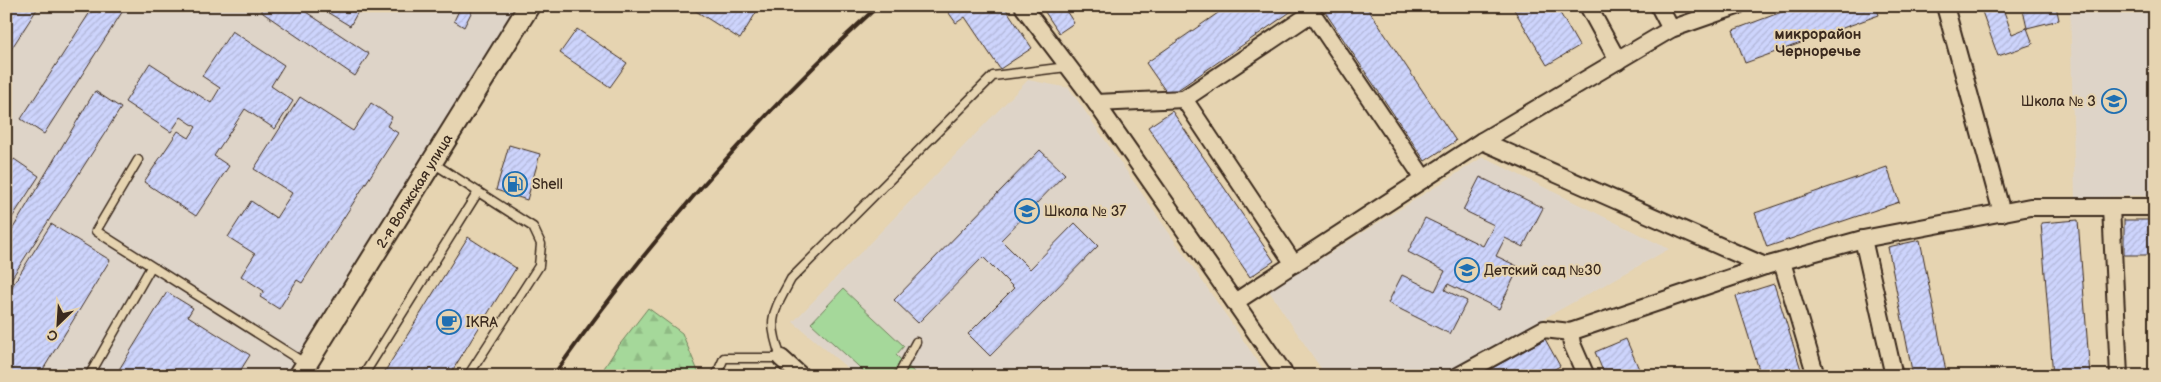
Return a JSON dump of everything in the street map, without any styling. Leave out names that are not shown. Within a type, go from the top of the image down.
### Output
[{"type":"street","name":"2-я Волжская улица","points":[[302,370],[529,6]]},
{"type":"street","points":[[1588,6],[1618,61]]},
{"type":"street","points":[[1660,6],[1671,29]]},
{"type":"street","points":[[1235,302],[1482,141],[1671,29],[1737,6]]},
{"type":"street","points":[[1944,6],[2002,213]]},
{"type":"street","points":[[1024,8],[1096,103],[1286,376]]},
{"type":"street","points":[[1096,103],[1184,99],[1312,13],[1424,179]]},
{"type":"street","points":[[1184,99],[1294,264]]},
{"type":"street","points":[[1482,141],[1765,266]]},
{"type":"street","points":[[1458,376],[1544,330],[1570,332],[1765,266],[1863,239],[2030,207],[2155,207]]},
{"type":"street","points":[[2111,207],[2119,376]]},
{"type":"street","points":[[1863,239],[1894,376]]},
{"type":"street","points":[[1782,262],[1816,376]]},
{"type":"street","points":[[1570,332],[1572,344],[1586,376]]},
{"type":"street","points":[[781,358],[801,376]]},
{"type":"lane","points":[[716,376],[724,358],[781,358],[772,335],[773,313],[791,279],[993,76],[1068,67]]},
{"type":"lane","points":[[138,160],[96,231],[302,370]]},
{"type":"lane","points":[[432,162],[533,227],[541,244],[539,266],[468,376]]},
{"type":"lane","points":[[363,376],[478,192]]},
{"type":"lane","points":[[89,376],[151,267]]},
{"type":"lane","points":[[898,376],[916,342]]},
{"type":"shaded area","points":[[6,6],[519,6],[289,376],[6,376]]},
{"type":"shaded area","name":"Школа № 3","points":[[2070,6],[2155,6],[2155,195],[2075,198]]},
{"type":"shaded area","name":"Школа № 37","points":[[1028,80],[1069,88],[1268,376],[857,376],[793,322]]},
{"type":"shaded area","name":"Детский сад №30","points":[[1483,157],[1669,249],[1441,376],[1326,376],[1269,291]]},
{"type":"green space","points":[[843,289],[904,346],[896,355],[918,376],[869,376],[811,323]]},
{"type":"green space","points":[[648,308],[682,333],[700,376],[599,376],[617,348]]},
{"type":"building","points":[[9,6],[32,6],[37,9],[6,57],[6,11]]},
{"type":"building","points":[[94,6],[126,6],[44,134],[21,119]]},
{"type":"building","points":[[258,6],[297,6],[369,54],[355,76],[263,13]]},
{"type":"building","points":[[317,6],[361,6],[350,26]]},
{"type":"building","points":[[461,6],[472,11],[464,27],[454,21]]},
{"type":"building","points":[[688,6],[760,6],[740,39]]},
{"type":"building","points":[[951,6],[1004,6],[1032,48],[1000,69],[965,17],[956,23],[946,9]]},
{"type":"building","points":[[1041,6],[1063,6],[1074,23],[1059,33]]},
{"type":"building","points":[[1228,6],[1299,6],[1169,96],[1146,63]]},
{"type":"building","points":[[1334,6],[1366,6],[1456,141],[1425,161],[1325,12]]},
{"type":"building","points":[[1512,6],[1556,6],[1579,46],[1547,65]]},
{"type":"building","points":[[1798,6],[1876,6],[1879,15],[1745,63],[1733,30]]},
{"type":"building","points":[[1980,6],[2002,6],[2012,34],[2027,28],[2033,44],[1998,56]]},
{"type":"building","points":[[2022,6],[2056,6],[2059,20],[2027,28]]},
{"type":"building","points":[[577,29],[627,63],[610,87],[560,53]]},
{"type":"building","points":[[232,31],[284,65],[271,86],[293,101],[275,129],[245,109],[214,156],[229,166],[196,216],[144,182],[178,131],[189,138],[196,127],[181,117],[171,132],[125,102],[150,63],[211,103],[220,88],[202,76]]},
{"type":"building","points":[[95,91],[121,108],[6,287],[6,240]]},
{"type":"building","points":[[300,97],[353,131],[371,103],[392,117],[387,126],[398,133],[302,283],[297,280],[279,309],[260,297],[264,291],[241,276],[255,254],[228,237],[251,201],[276,218],[292,193],[254,169]]},
{"type":"building","points":[[1172,111],[1274,261],[1250,277],[1148,127]]},
{"type":"building","points":[[509,145],[540,154],[527,200],[496,190]]},
{"type":"building","points":[[1040,150],[1065,174],[1001,240],[1030,269],[1075,223],[1098,246],[990,356],[968,334],[1014,288],[983,257],[918,323],[894,300]]},
{"type":"building","points":[[14,159],[39,176],[6,227],[6,171]]},
{"type":"building","points":[[1887,167],[1899,202],[1767,247],[1755,213]]},
{"type":"building","points":[[1480,177],[1543,208],[1523,247],[1505,238],[1496,256],[1519,267],[1499,309],[1448,284],[1445,290],[1467,301],[1450,334],[1388,303],[1402,275],[1435,291],[1445,271],[1408,252],[1425,218],[1483,246],[1494,225],[1463,210]]},
{"type":"building","points":[[2078,220],[2090,376],[2053,376],[2041,223]]},
{"type":"building","points":[[2124,220],[2155,220],[2155,255],[2124,255]]},
{"type":"building","points":[[51,224],[110,260],[39,376],[6,376],[6,296]]},
{"type":"building","name":"IKRA","points":[[468,237],[516,268],[449,376],[382,376]]},
{"type":"building","points":[[1920,240],[1947,376],[1913,376],[1888,247]]},
{"type":"building","points":[[1774,284],[1803,376],[1761,376],[1736,296]]},
{"type":"building","points":[[167,292],[193,308],[188,316],[250,355],[237,376],[115,376]]},
{"type":"building","points":[[1545,339],[1560,366],[1542,376],[1478,376]]},
{"type":"building","points":[[1626,339],[1642,376],[1605,376],[1595,352]]},
{"type":"railway","points":[[553,376],[627,277],[706,182],[790,91],[878,6]]},
{"type":"place","name":"Школа № 3","points":[[2114,101]]},
{"type":"place","name":"Shell","points":[[515,184]]},
{"type":"place","name":"Школа № 37","points":[[1027,211]]},
{"type":"place","name":"Детский сад №30","points":[[1467,270]]},
{"type":"place","name":"IKRA","points":[[449,322]]},
{"type":"district","name":"микрорайон Черноречье","points":[[1818,42]]}]
